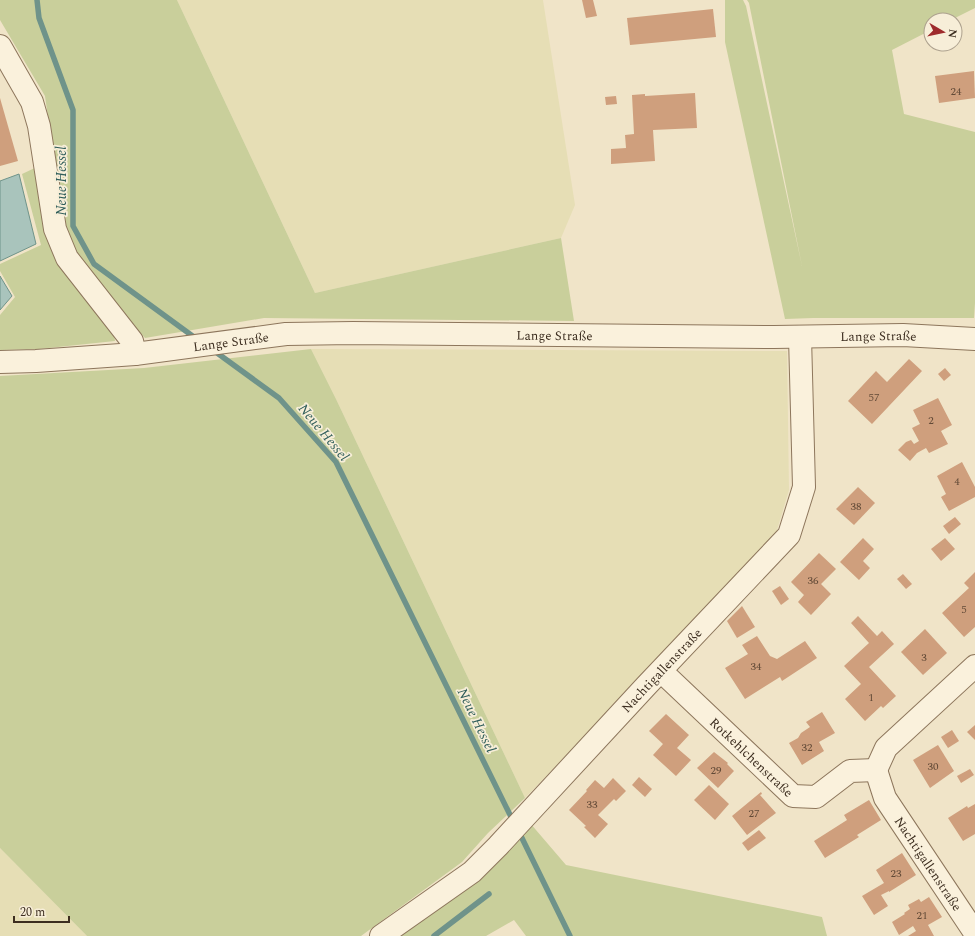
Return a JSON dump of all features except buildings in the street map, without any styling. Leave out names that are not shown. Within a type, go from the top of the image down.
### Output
[{"type":"street","points":[[0,46],[32,102],[36,114],[55,229],[67,258],[132,341],[135,354]]},
{"type":"street","name":"Lange Straße","points":[[0,362],[36,362],[135,354],[286,334],[903,335],[975,339]]},
{"type":"street","name":"Nachtigallenstraße","points":[[381,936],[472,872],[789,535],[804,487],[800,336]]},
{"type":"street","points":[[876,770],[886,748],[975,666]]},
{"type":"street","name":"Rotkehlchenstraße","points":[[660,671],[793,796],[816,797],[850,771],[876,770]]},
{"type":"street","name":"Nachtigallenstraße","points":[[876,770],[885,798],[975,933]]},
{"type":"shaded area","points":[[177,0],[543,0],[575,205],[561,238],[315,293]]},
{"type":"shaded area","points":[[311,349],[787,351],[789,490],[774,540],[525,798]]},
{"type":"shaded area","points":[[0,848],[87,936],[0,936]]},
{"type":"green space","points":[[0,0],[177,0],[315,293],[561,238],[574,321],[264,318],[145,338],[76,258],[64,228],[45,96],[0,20]]},
{"type":"green space","points":[[725,0],[743,0],[746,6],[802,266],[749,3],[747,0],[975,0],[975,8],[963,14],[963,12],[923,12],[923,34],[892,50],[904,114],[975,132],[974,318],[785,319],[725,42]]},
{"type":"green space","points":[[39,166],[49,229],[113,328],[115,341],[39,349],[0,350],[0,315],[15,297],[0,271],[0,264],[41,245],[22,174]]},
{"type":"green space","points":[[311,349],[525,798],[488,833],[462,862],[361,936],[87,936],[0,848],[0,376],[144,368]]},
{"type":"green space","points":[[530,823],[566,865],[822,917],[827,936],[526,936],[514,920],[486,936],[397,936]]},
{"type":"water","points":[[19,174],[36,244],[0,261],[0,181]]},
{"type":"water","points":[[0,276],[12,296],[0,310]]},
{"type":"waterway","name":"Neue Hessel","points":[[37,0],[39,18],[73,110],[73,226],[94,264],[198,340]]},
{"type":"waterway","name":"Neue Hessel","points":[[213,350],[279,398],[336,462],[514,823]]},
{"type":"waterway","name":"Neue Hessel","points":[[518,830],[570,936]]},
{"type":"waterway","points":[[434,936],[489,894]]}]
